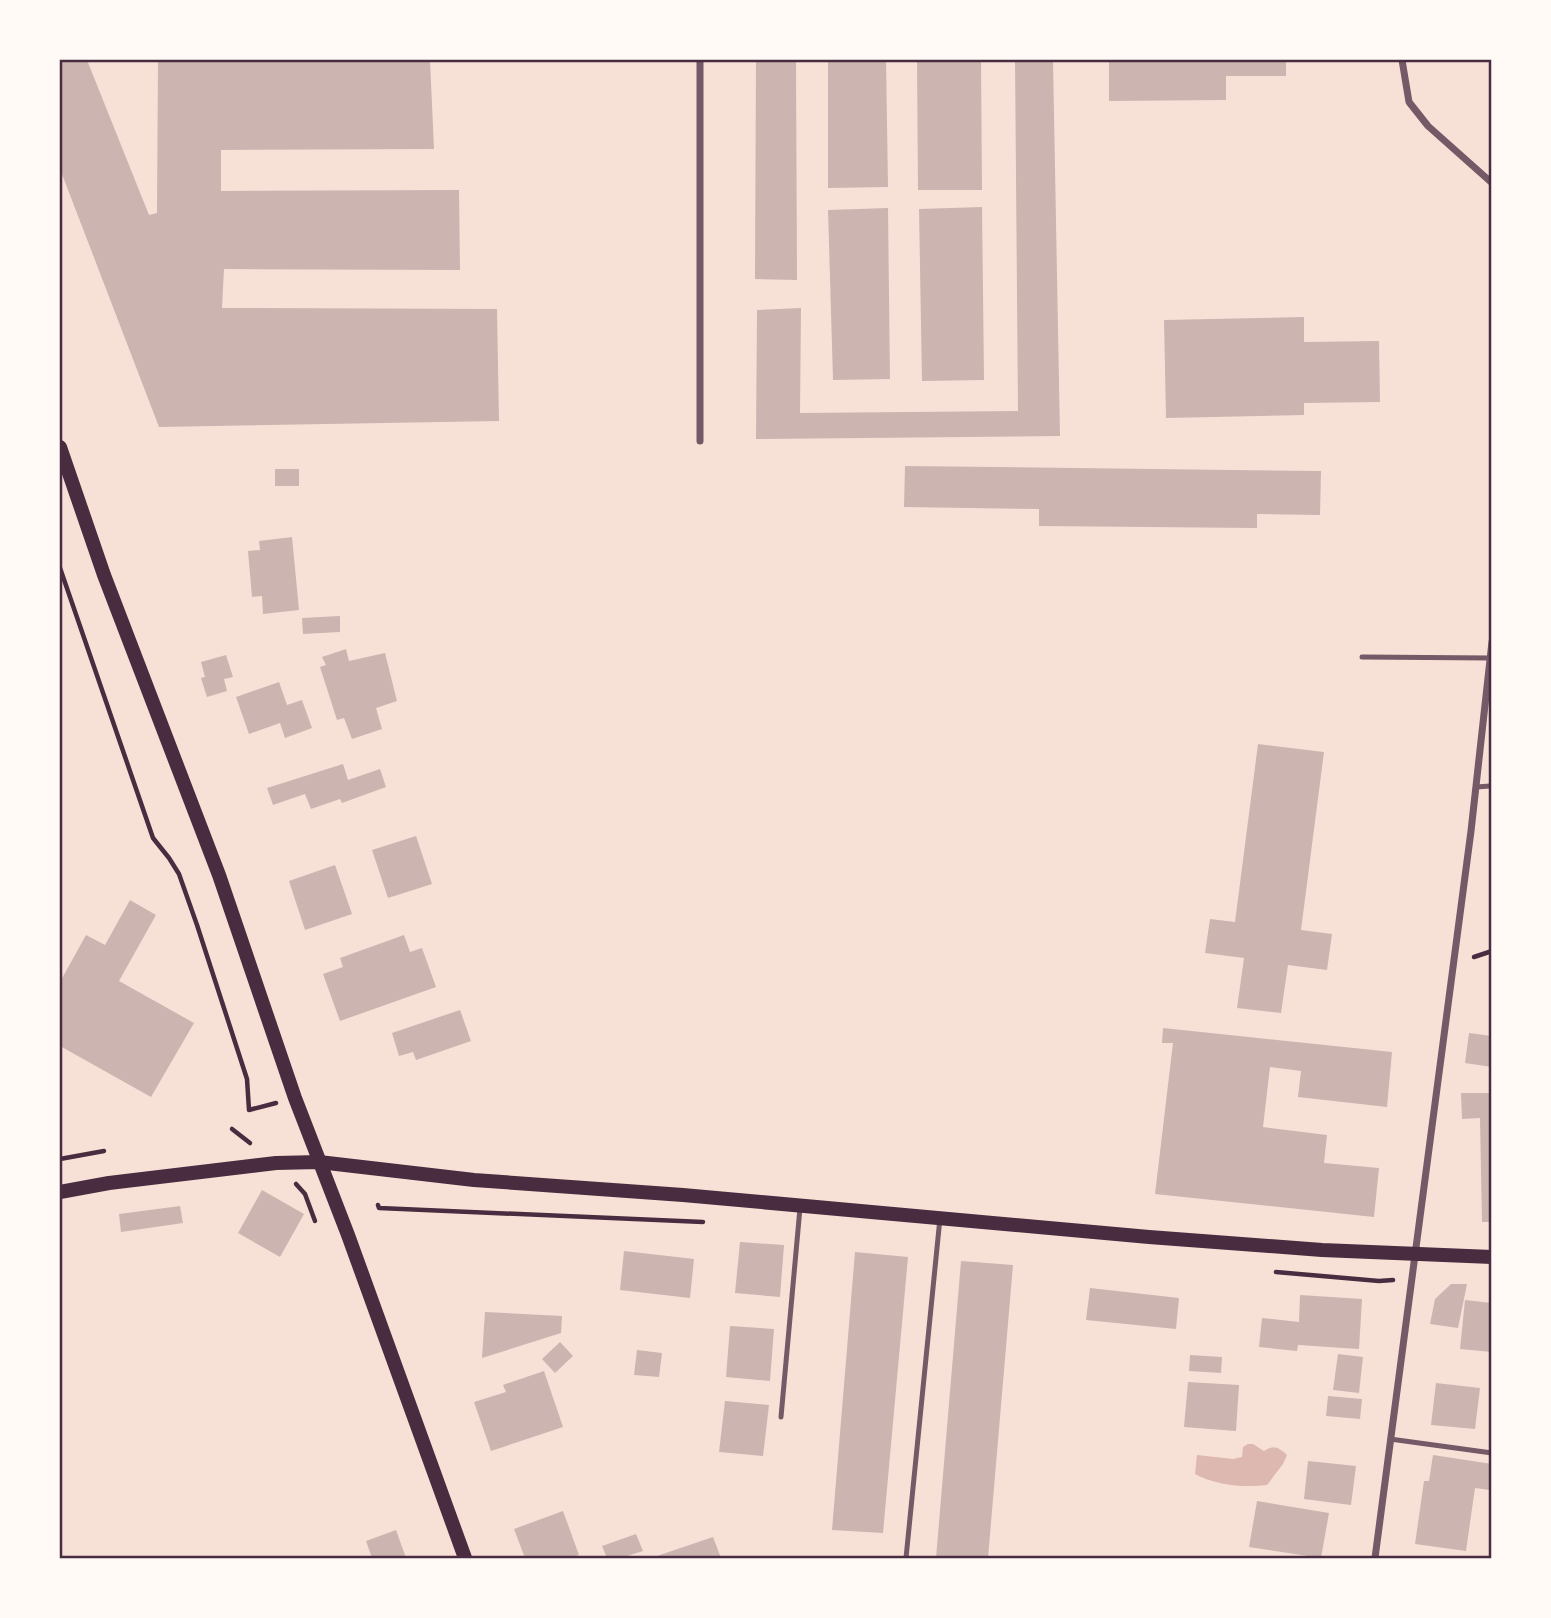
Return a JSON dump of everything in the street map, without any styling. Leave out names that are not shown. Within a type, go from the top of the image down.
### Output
[{"type":"main road","points":[[60,447],[104,575],[219,875],[319,1162],[465,1559]]},
{"type":"main road","points":[[60,1192],[109,1183],[276,1163],[319,1162],[474,1180],[1322,1250],[1492,1257]]},
{"type":"street","points":[[700,60],[700,441]]},
{"type":"street","points":[[1402,60],[1409,102],[1428,126],[1492,183]]},
{"type":"street","points":[[1375,1559],[1476,788],[1492,642]]},
{"type":"lane","points":[[1362,657],[1490,658]]},
{"type":"lane","points":[[1476,788],[1490,786]]},
{"type":"lane","points":[[780,1417],[800,1205]]},
{"type":"lane","points":[[906,1559],[940,1218]]},
{"type":"lane","points":[[1390,1439],[1492,1453]]},
{"type":"path","points":[[60,568],[153,838],[179,874],[197,925],[247,1079],[248,1110]]},
{"type":"path","points":[[60,1159],[104,1151]]},
{"type":"path","points":[[305,1194],[315,1222]]},
{"type":"path","points":[[378,1205],[379,1208],[716,1223]]},
{"type":"path","points":[[1270,1271],[1379,1281]]},
{"type":"shaded area","points":[[1248,1444],[1264,1451],[1276,1448],[1287,1455],[1267,1485],[1230,1485],[1195,1474],[1197,1455],[1233,1459],[1242,1457],[1243,1447]]},
{"type":"building","points":[[60,60],[87,60],[149,215],[157,213],[158,60],[430,60],[434,149],[221,150],[221,191],[459,190],[460,270],[224,269],[222,308],[497,309],[499,421],[159,427],[60,169]]},
{"type":"building","points":[[756,60],[796,60],[797,280],[755,279]]},
{"type":"building","points":[[828,60],[886,60],[888,187],[828,188]]},
{"type":"building","points":[[917,60],[981,60],[982,190],[918,190]]},
{"type":"building","points":[[1015,60],[1053,60],[1060,436],[756,439],[757,310],[801,308],[800,413],[1018,411]]},
{"type":"building","points":[[1109,60],[1286,60],[1286,76],[1226,76],[1226,100],[1109,101]]},
{"type":"building","points":[[982,207],[984,380],[922,381],[919,209]]},
{"type":"building","points":[[888,208],[890,379],[833,380],[828,210]]},
{"type":"building","points":[[1304,317],[1304,342],[1379,341],[1380,402],[1304,403],[1304,415],[1166,418],[1164,320]]},
{"type":"building","points":[[905,466],[1321,471],[1320,515],[1257,514],[1257,528],[1039,526],[1039,509],[904,507]]},
{"type":"building","points":[[275,469],[299,469],[299,486],[275,486]]},
{"type":"building","points":[[292,537],[299,610],[263,614],[262,596],[252,597],[248,551],[260,550],[259,541]]},
{"type":"building","points":[[340,616],[340,632],[303,634],[302,618]]},
{"type":"building","points":[[346,649],[349,661],[385,653],[397,701],[376,708],[382,729],[352,739],[344,718],[337,720],[320,667],[326,665],[322,657]]},
{"type":"building","points":[[226,655],[233,677],[224,679],[227,691],[207,697],[201,678],[205,677],[201,662]]},
{"type":"building","points":[[279,682],[287,705],[302,700],[312,728],[285,738],[280,723],[249,734],[236,697]]},
{"type":"building","points":[[1258,744],[1324,752],[1301,930],[1332,934],[1327,970],[1288,965],[1281,1013],[1237,1008],[1244,958],[1205,953],[1210,919],[1235,922]]},
{"type":"building","points":[[343,764],[348,780],[380,769],[386,787],[342,803],[340,799],[311,809],[305,794],[273,805],[267,788]]},
{"type":"building","points":[[416,836],[432,884],[388,898],[372,850]]},
{"type":"building","points":[[335,865],[352,914],[305,930],[289,881]]},
{"type":"building","points":[[130,900],[156,915],[119,981],[194,1023],[151,1097],[60,1046],[60,982],[86,935],[105,945]]},
{"type":"building","points":[[404,935],[410,952],[422,948],[436,987],[340,1021],[323,974],[343,967],[340,958]]},
{"type":"building","points":[[460,1010],[471,1041],[416,1060],[413,1052],[399,1056],[392,1033]]},
{"type":"building","points":[[1163,1028],[1392,1052],[1387,1107],[1298,1097],[1301,1071],[1270,1067],[1263,1127],[1327,1135],[1324,1163],[1379,1168],[1374,1217],[1155,1194],[1173,1043],[1162,1043]]},
{"type":"building","points":[[1469,1033],[1492,1036],[1492,1067],[1465,1063]]},
{"type":"building","points":[[1461,1093],[1492,1093],[1492,1222],[1482,1222],[1480,1118],[1462,1119]]},
{"type":"building","points":[[262,1190],[304,1214],[280,1257],[238,1233]]},
{"type":"building","points":[[180,1206],[183,1223],[121,1232],[119,1214]]},
{"type":"building","points":[[740,1242],[784,1245],[780,1297],[735,1293]]},
{"type":"building","points":[[624,1251],[694,1259],[690,1298],[620,1290]]},
{"type":"building","points":[[855,1252],[908,1257],[883,1533],[832,1530]]},
{"type":"building","points":[[961,1261],[1013,1265],[988,1558],[936,1558]]},
{"type":"building","points":[[1451,1284],[1467,1284],[1458,1328],[1430,1324],[1435,1299]]},
{"type":"building","points":[[1090,1288],[1179,1298],[1176,1329],[1086,1320]]},
{"type":"building","points":[[1300,1295],[1362,1299],[1359,1349],[1298,1345],[1297,1351],[1259,1347],[1262,1318],[1299,1322]]},
{"type":"building","points":[[1465,1300],[1492,1303],[1492,1352],[1460,1349]]},
{"type":"building","points":[[485,1312],[562,1316],[561,1333],[482,1358]]},
{"type":"building","points":[[730,1326],[774,1329],[770,1381],[726,1377]]},
{"type":"building","points":[[560,1342],[573,1356],[555,1373],[542,1359]]},
{"type":"building","points":[[637,1350],[662,1353],[659,1377],[634,1375]]},
{"type":"building","points":[[1338,1354],[1363,1357],[1359,1393],[1333,1390]]},
{"type":"building","points":[[1190,1355],[1222,1357],[1221,1373],[1189,1371]]},
{"type":"building","points":[[544,1371],[563,1427],[491,1451],[474,1402],[506,1392],[503,1385]]},
{"type":"building","points":[[1188,1382],[1239,1385],[1236,1431],[1184,1427]]},
{"type":"building","points":[[1436,1383],[1480,1388],[1475,1429],[1431,1425]]},
{"type":"building","points":[[1328,1396],[1362,1399],[1360,1419],[1326,1416]]},
{"type":"building","points":[[725,1401],[769,1405],[763,1456],[719,1452]]},
{"type":"building","points":[[1433,1455],[1492,1464],[1490,1490],[1475,1488],[1466,1551],[1415,1544],[1424,1481],[1429,1481]]},
{"type":"building","points":[[1308,1461],[1356,1466],[1351,1505],[1304,1499]]},
{"type":"building","points":[[1257,1501],[1329,1513],[1321,1558],[1249,1547]]},
{"type":"building","points":[[563,1511],[579,1555],[569,1558],[525,1558],[514,1529]]},
{"type":"building","points":[[396,1530],[406,1558],[372,1558],[366,1541]]},
{"type":"building","points":[[636,1534],[643,1551],[621,1558],[607,1558],[602,1546]]},
{"type":"building","points":[[713,1537],[721,1558],[651,1558]]}]
